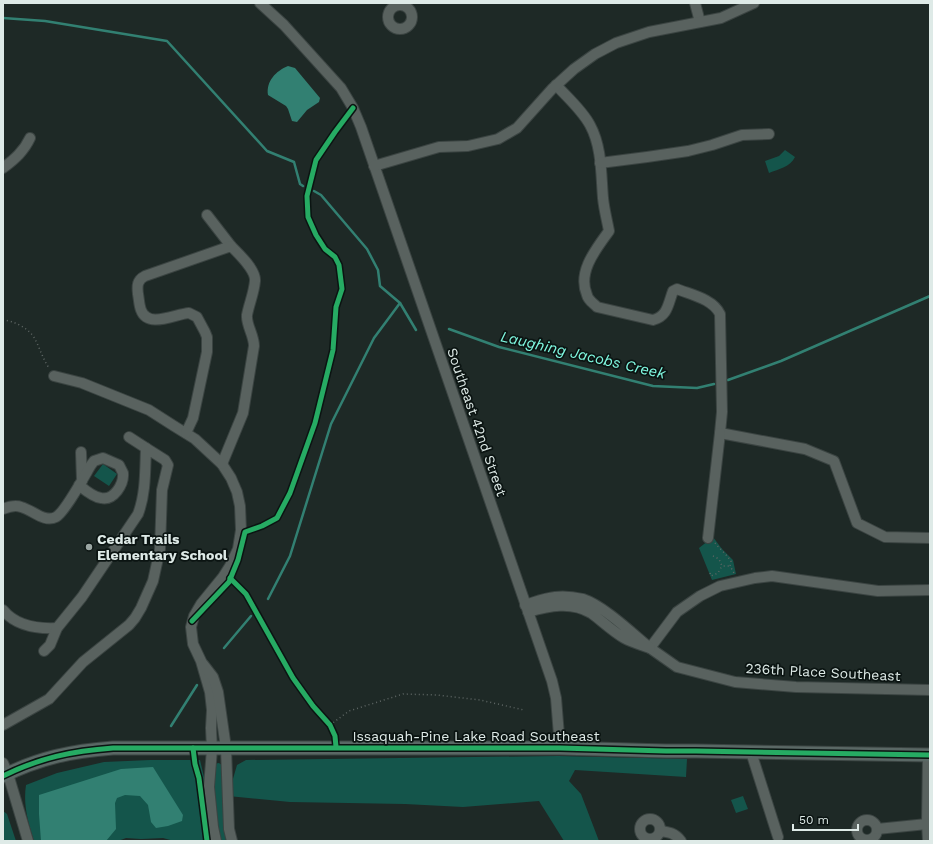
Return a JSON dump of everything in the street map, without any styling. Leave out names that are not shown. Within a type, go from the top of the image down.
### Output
[{"type":"main road","name":"Issaquah-Pine Lake Road Southeast","points":[[5,771],[46,758],[78,751],[113,748],[560,748],[929,755]]},
{"type":"street","name":"Southeast 42nd Street","points":[[260,3],[284,25],[330,74],[353,108],[553,687],[556,698],[560,748]]},
{"type":"street","points":[[695,3],[700,22]]},
{"type":"street","points":[[374,166],[439,147],[468,146],[498,139],[517,128],[556,86],[574,69],[595,54],[616,43],[649,32],[721,18],[744,9],[754,3]]},
{"type":"street","points":[[556,86],[580,111],[590,124],[594,134],[600,163],[603,199],[609,231],[597,247],[585,270],[584,283],[587,296],[597,307],[653,320],[661,318],[666,311],[673,291],[677,289],[704,299],[717,307],[720,314],[722,412],[708,537]]},
{"type":"street","points":[[600,163],[688,151],[742,135],[769,134]]},
{"type":"street","points":[[3,168],[18,156],[26,147],[30,138]]},
{"type":"street","points":[[207,215],[255,275],[255,285],[247,316],[247,322],[254,340],[254,346],[243,413],[222,464]]},
{"type":"street","points":[[186,433],[193,418],[207,352],[207,337],[196,318],[189,313],[157,320],[147,318],[141,310],[137,288],[138,283],[140,278],[145,276],[231,246]]},
{"type":"street","points":[[54,376],[82,382],[149,410],[186,433],[195,439],[222,464],[231,478],[239,499],[241,530],[238,549],[223,577],[201,604],[192,621],[191,638],[210,692],[212,710],[212,749],[209,787],[212,827],[216,841]]},
{"type":"street","points":[[720,433],[805,448],[834,461],[857,523],[884,537],[930,538]]},
{"type":"street","points":[[3,725],[49,699],[83,662],[129,625],[141,608],[154,580],[160,549],[162,490],[168,465],[165,460],[129,437]]},
{"type":"street","points":[[44,651],[50,645],[57,628],[82,597],[138,514],[142,504],[146,448]]},
{"type":"street","points":[[3,509],[20,506],[45,518],[56,517],[65,508],[80,483],[81,452]]},
{"type":"street","points":[[650,648],[676,612],[700,596],[720,586],[755,578],[772,576],[878,591],[930,590]]},
{"type":"street","name":"236th Place Southeast","points":[[527,609],[545,598],[554,597],[583,600],[619,622],[650,648],[677,666],[735,682],[796,687],[930,690]]},
{"type":"street","points":[[3,610],[24,624],[36,628],[57,628]]},
{"type":"street","points":[[200,661],[213,677],[217,685],[226,748],[229,829],[232,841]]},
{"type":"street","points":[[751,752],[778,837]]},
{"type":"street","points":[[928,841],[929,755]]},
{"type":"street","points":[[5,771],[28,841]]},
{"type":"street","points":[[878,829],[927,824]]},
{"type":"street","points":[[660,831],[674,834],[681,841]]},
{"type":"path","points":[[3,320],[11,321],[23,327],[34,337],[42,357],[54,376]]},
{"type":"path","points":[[708,537],[722,553],[730,559],[730,566],[733,569],[734,575]]},
{"type":"path","points":[[712,556],[719,559],[722,566]]},
{"type":"path","points":[[722,566],[730,566]]},
{"type":"path","points":[[710,573],[712,576],[716,575],[722,566]]},
{"type":"path","points":[[326,720],[331,728],[349,711],[403,694],[437,695],[473,699],[524,710]]},
{"type":"shaded area","points":[[288,66],[295,68],[320,98],[319,102],[307,110],[297,122],[292,121],[286,106],[268,95],[270,81],[276,74]]},
{"type":"shaded area","points":[[785,150],[795,157],[793,160],[784,167],[769,173],[765,161],[779,156]]},
{"type":"shaded area","points":[[103,464],[117,474],[109,486],[94,476]]},
{"type":"shaded area","points":[[713,537],[733,560],[736,574],[712,580],[699,548]]},
{"type":"shaded area","points":[[558,756],[687,759],[686,777],[575,770],[569,781],[581,794],[599,841],[564,841],[539,801],[463,807],[405,804],[290,802],[228,796],[237,765],[246,760]]},
{"type":"shaded area","points":[[200,760],[204,777],[207,841],[174,841],[163,838],[126,838],[118,841],[34,841],[26,806],[26,785],[57,773],[104,762]]},
{"type":"shaded area","points":[[219,763],[223,766],[222,796],[226,841],[220,841],[216,827],[213,764]]},
{"type":"shaded area","points":[[153,767],[183,815],[182,821],[156,828],[151,822],[148,805],[140,796],[125,795],[117,798],[115,803],[116,829],[106,841],[41,841],[39,795],[121,769]]},
{"type":"shaded area","points":[[743,796],[748,809],[736,813],[731,800]]},
{"type":"shaded area","points":[[3,811],[7,814],[16,841],[3,841]]},
{"type":"waterway","name":"Laughing Jacobs Creek","points":[[3,18],[45,21],[167,41],[267,151],[294,162],[300,184],[303,186]]},
{"type":"waterway","name":"Laughing Jacobs Creek","points":[[314,191],[321,195],[367,249],[378,270],[380,286],[400,303],[416,330]]},
{"type":"waterway","name":"Laughing Jacobs Creek","points":[[728,380],[781,361],[930,296]]},
{"type":"waterway","points":[[268,599],[290,556],[331,424],[374,338],[400,303]]},
{"type":"waterway","name":"Laughing Jacobs Creek","points":[[449,329],[499,347],[653,386],[697,388],[714,384]]},
{"type":"waterway","points":[[224,648],[251,616]]},
{"type":"waterway","points":[[171,726],[197,685]]},
{"type":"cycle path","points":[[192,621],[229,582],[238,560],[245,532],[262,526],[277,518],[290,493],[315,423],[333,350],[336,307],[342,289],[339,265],[335,257],[325,249],[316,235],[308,217],[307,196],[316,160],[353,108]]},
{"type":"cycle path","points":[[230,578],[246,594],[293,678],[313,706],[330,725],[335,736],[336,747]]},
{"type":"cycle path","points":[[3,776],[30,764],[56,756],[113,748],[560,748],[930,755]]},
{"type":"cycle path","points":[[193,748],[199,778],[207,841]]},
{"type":"place","name":"Cedar Trails Elementary School","points":[[89,547]]}]
